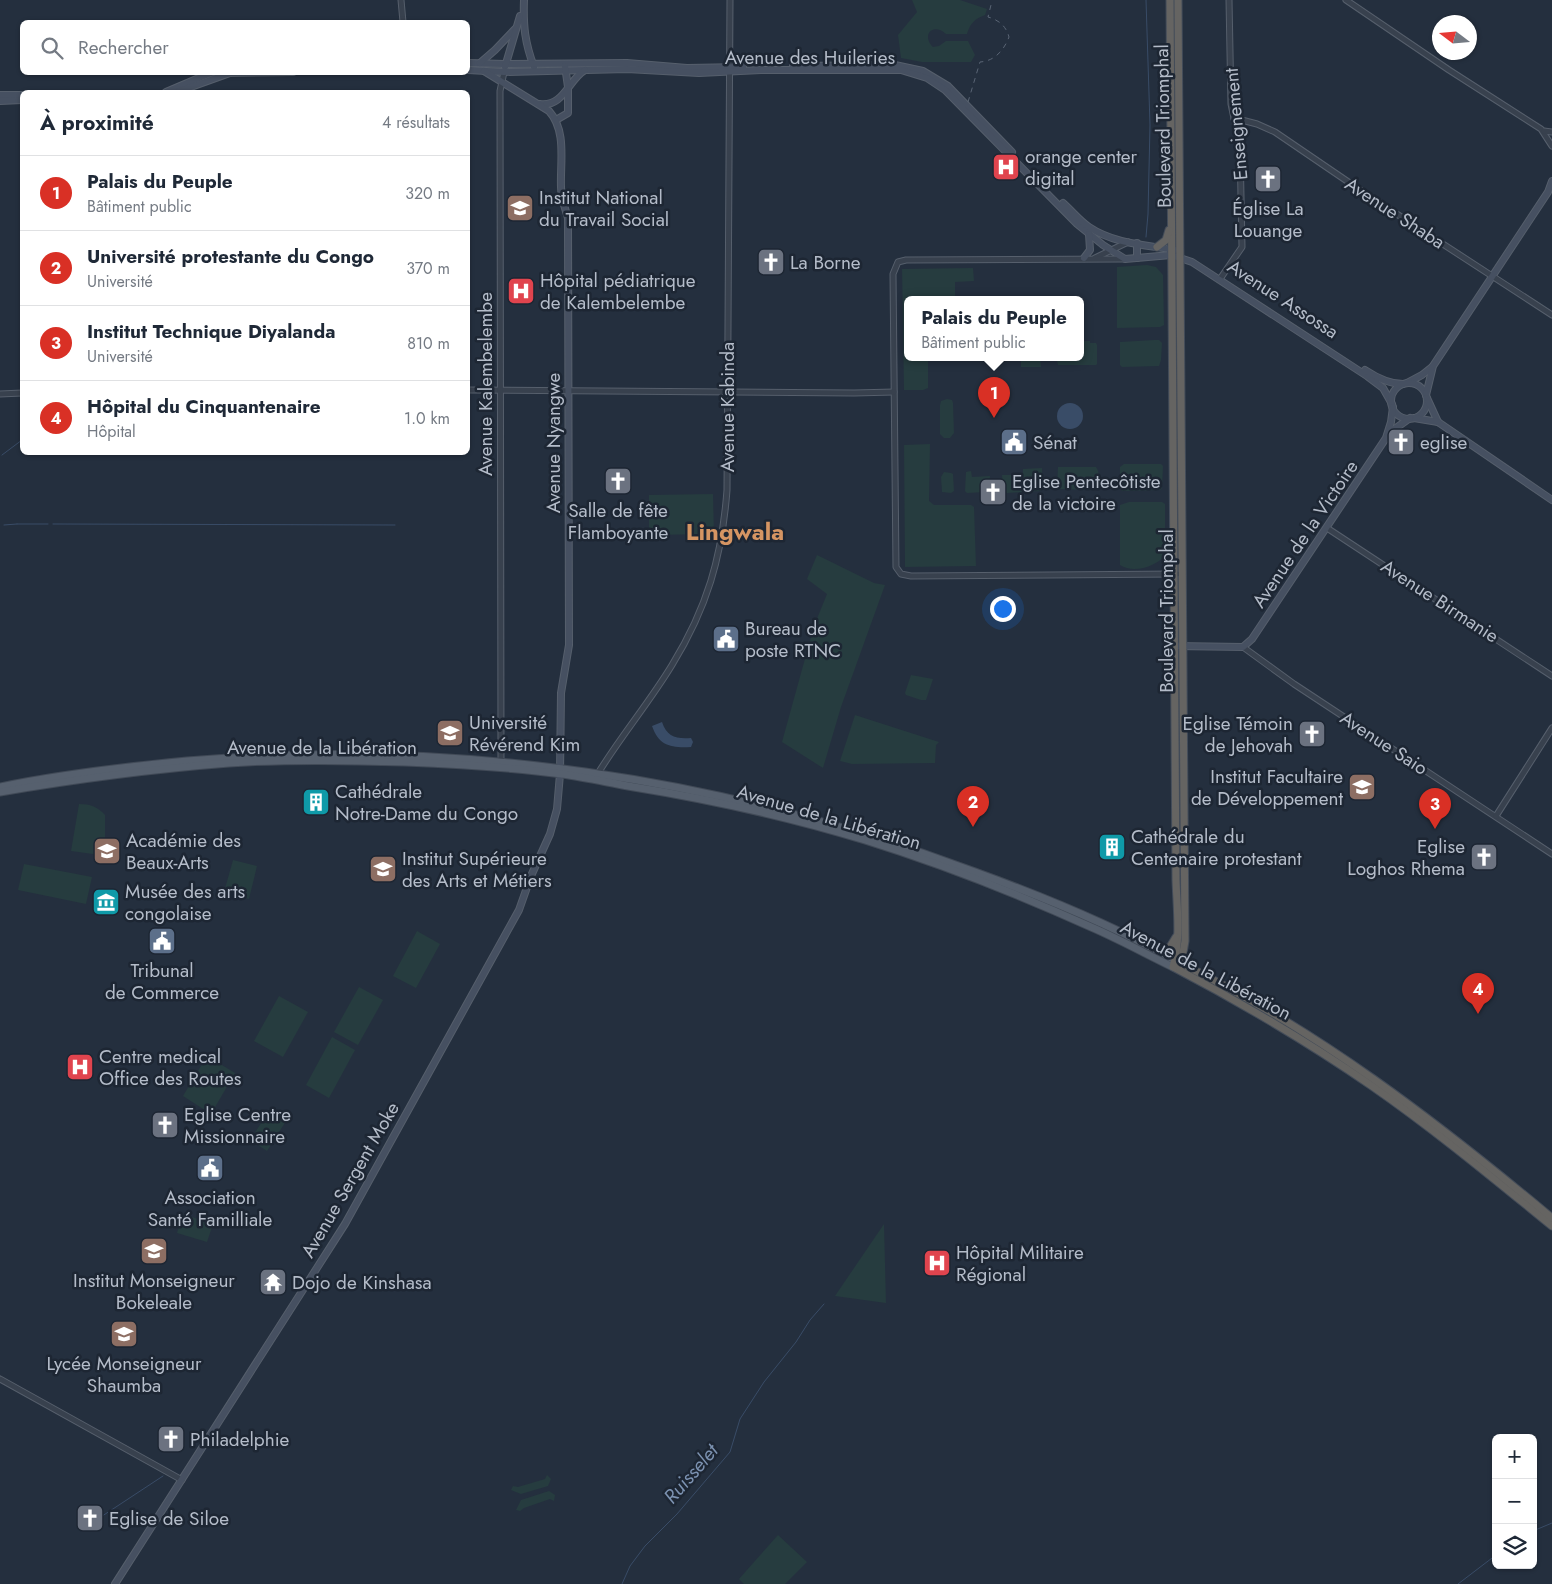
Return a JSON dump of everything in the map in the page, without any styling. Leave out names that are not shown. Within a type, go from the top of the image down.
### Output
[{"type":"highway","name":"Boulevard Triomphal","points":[[1170,0],[1178,965]]},
{"type":"highway","name":"Boulevard Triomphal","points":[[1178,0],[1185,940],[1178,965]]},
{"type":"highway","points":[[1157,247],[1166,240],[1171,220]]},
{"type":"highway","points":[[1159,951],[1170,947],[1178,932]]},
{"type":"highway","points":[[1185,940],[1186,955],[1193,970]]},
{"type":"highway","name":"Avenue de la Libération","points":[[1178,965],[1193,970],[1276,1016],[1376,1081],[1489,1166],[1552,1218]]},
{"type":"highway","name":"Avenue de la Libération","points":[[1178,965],[1268,1019],[1373,1086],[1460,1152],[1552,1226]]},
{"type":"main road","points":[[524,2],[526,42],[534,67]]},
{"type":"main road","name":"Avenue Kalembelembe","points":[[504,72],[515,28],[520,16]]},
{"type":"main road","points":[[480,63],[515,28]]},
{"type":"main road","name":"Avenue des Huileries","points":[[470,62],[534,67]]},
{"type":"main road","name":"Avenue des Huileries","points":[[470,70],[504,72],[534,67],[627,64],[730,70]]},
{"type":"main road","name":"Avenue des Huileries","points":[[565,66],[586,69],[627,69],[687,73],[888,65],[923,71],[948,86],[1074,216],[1089,234],[1112,251],[1125,258],[1137,258],[1171,252]]},
{"type":"main road","points":[[484,71],[539,104],[549,111],[556,120],[568,113],[568,87],[565,66]]},
{"type":"main road","points":[[539,104],[553,103],[562,96],[578,74],[586,69]]},
{"type":"main road","points":[[171,90],[206,75]]},
{"type":"main road","points":[[183,90],[224,75]]},
{"type":"main road","points":[[0,95],[20,95]]},
{"type":"main road","points":[[0,100],[20,100]]},
{"type":"main road","name":"Avenue Nyangwe","points":[[556,120],[560,138],[562,195],[568,218],[568,645],[561,693],[560,770]]},
{"type":"main road","points":[[1388,434],[1412,418],[1419,416],[1426,407],[1428,381],[1433,366],[1550,190],[1552,181]]},
{"type":"main road","name":"Avenue des Huileries","points":[[1074,216],[1096,231],[1110,237],[1157,247],[1171,252]]},
{"type":"main road","points":[[1084,258],[1090,250],[1089,234]]},
{"type":"main road","points":[[1137,243],[1137,258]]},
{"type":"main road","name":"Avenue Assossa","points":[[1171,252],[1180,254],[1222,278],[1368,374]]},
{"type":"main road","points":[[1388,434],[1392,397],[1395,390],[1422,375],[1433,366]]},
{"type":"main road","points":[[1368,374],[1390,383],[1411,383],[1420,387],[1438,422]]},
{"type":"main road","points":[[1368,374],[1383,388],[1392,406],[1402,417],[1438,422],[1552,500]]},
{"type":"main road","name":"Avenue de la Victoire","points":[[1243,647],[1259,629],[1388,434]]},
{"type":"main road","points":[[1175,646],[1243,647]]},
{"type":"main road","name":"Avenue de la Libération","points":[[0,787],[48,777],[150,764],[254,756],[387,755],[599,773],[735,799],[814,819],[884,840],[1004,883],[1079,914],[1159,951],[1178,965]]},
{"type":"main road","name":"Avenue de la Libération","points":[[0,792],[121,773],[229,763],[369,761],[501,764]]},
{"type":"main road","name":"Avenue de la Libération","points":[[560,770],[594,780],[699,798],[865,840],[955,871],[1037,903],[1178,965]]},
{"type":"main road","name":"Avenue Sergent Moke","points":[[115,1584],[345,1224],[519,910],[531,876],[554,823],[559,797],[560,770]]},
{"type":"street","points":[[401,0],[403,20]]},
{"type":"street","name":"Avenue Kabinda","points":[[594,780],[671,666],[697,619],[718,557],[725,519],[727,490],[730,0]]},
{"type":"street","name":"Enseignement","points":[[1222,278],[1242,247],[1240,147],[1231,97],[1229,0]]},
{"type":"street","points":[[1346,0],[1448,70],[1544,131],[1552,132]]},
{"type":"street","name":"Avenue Kalembelembe","points":[[520,16],[524,2]]},
{"type":"street","name":"Avenue Kalembelembe","points":[[501,764],[500,91],[504,72]]},
{"type":"street","name":"Avenue Shaba","points":[[1234,118],[1257,124],[1275,132],[1552,315]]},
{"type":"street","points":[[1544,131],[1552,146]]},
{"type":"street","points":[[1094,258],[1129,242]]},
{"type":"street","points":[[1125,258],[916,260],[898,262],[893,274],[896,567],[900,574],[907,576],[1182,574]]},
{"type":"street","points":[[470,390],[894,392]]},
{"type":"street","points":[[0,394],[20,393]]},
{"type":"street","name":"Avenue Birmanie","points":[[1327,528],[1552,676]]},
{"type":"street","name":"Avenue Saio","points":[[1243,647],[1294,684],[1552,854]]},
{"type":"street","points":[[1496,816],[1552,728]]},
{"type":"street","points":[[0,1378],[182,1480]]},
{"type":"green space","points":[[912,0],[960,0],[987,9],[985,15],[971,24],[967,34],[946,34],[937,29],[928,34],[933,47],[939,46],[946,41],[968,41],[975,55],[971,62],[922,62],[901,58],[898,35],[917,12]]},
{"type":"green space","points":[[1147,265],[1156,267],[1163,275],[1164,325],[1160,327],[1117,328],[1117,267]]},
{"type":"green space","points":[[973,268],[974,281],[955,282],[955,296],[904,296],[904,361],[928,361],[928,388],[923,390],[904,390],[902,269]]},
{"type":"green space","points":[[1159,340],[1162,343],[1159,366],[1122,367],[1120,365],[1120,342]]},
{"type":"green space","points":[[1084,341],[1096,343],[1096,365],[1058,365],[1057,361],[1084,361]]},
{"type":"green space","points":[[1021,361],[1040,361],[1041,367],[1021,367]]},
{"type":"green space","points":[[952,400],[953,403],[954,433],[950,438],[944,438],[940,434],[940,405],[941,401]]},
{"type":"green space","points":[[930,444],[929,501],[934,505],[971,505],[974,507],[976,566],[905,567],[904,445]]},
{"type":"green space","points":[[1124,464],[1161,464],[1163,466],[1162,488],[1160,490],[1122,491],[1120,488],[1120,467]]},
{"type":"green space","points":[[1058,467],[1096,467],[1099,478],[1096,490],[1060,489],[1057,486]]},
{"type":"green space","points":[[1042,468],[1041,491],[1007,493],[1003,490],[1002,475],[1023,475],[1023,469]]},
{"type":"green space","points":[[971,471],[972,477],[990,476],[989,490],[967,493],[965,491],[966,472]]},
{"type":"green space","points":[[944,472],[953,474],[954,491],[951,493],[942,492],[941,477]]},
{"type":"green space","points":[[713,494],[714,534],[649,535],[649,495]]},
{"type":"green space","points":[[1129,502],[1162,502],[1165,504],[1165,555],[1156,563],[1144,568],[1131,569],[1120,565],[1120,505]]},
{"type":"green space","points":[[817,555],[874,583],[885,585],[841,707],[823,768],[782,742],[814,626],[827,594],[807,579]]},
{"type":"green space","points":[[911,675],[933,679],[926,700],[906,695]]},
{"type":"green space","points":[[855,715],[939,742],[936,745],[935,763],[852,764],[840,761]]},
{"type":"green space","points":[[79,804],[94,806],[105,815],[105,840],[100,855],[71,851]]},
{"type":"green space","points":[[233,860],[257,866],[249,899],[224,892]]},
{"type":"green space","points":[[24,864],[92,877],[86,904],[18,890]]},
{"type":"green space","points":[[417,931],[440,944],[416,988],[393,976]]},
{"type":"green space","points":[[359,987],[383,1000],[358,1045],[334,1032]]},
{"type":"green space","points":[[279,996],[308,1012],[283,1057],[254,1041]]},
{"type":"green space","points":[[332,1037],[355,1050],[329,1098],[306,1085]]},
{"type":"green space","points":[[207,1056],[235,1073],[211,1114],[183,1096]]},
{"type":"green space","points":[[271,1108],[288,1118],[267,1151],[250,1140]]},
{"type":"green space","points":[[183,1214],[213,1224],[207,1242],[177,1233]]},
{"type":"green space","points":[[884,1224],[886,1303],[835,1296]]},
{"type":"green space","points":[[547,1475],[551,1479],[548,1486],[521,1494],[511,1490],[513,1486],[518,1487],[545,1479]]},
{"type":"green space","points":[[549,1491],[555,1495],[554,1501],[550,1499],[520,1511],[516,1510],[521,1500]]},
{"type":"green space","points":[[778,1535],[807,1562],[785,1584],[744,1584],[739,1579]]},
{"type":"water","points":[[1070,403],[1079,407],[1083,416],[1079,425],[1070,429],[1061,425],[1057,416],[1061,407]]},
{"type":"water","points":[[662,722],[669,734],[681,738],[691,738],[693,742],[691,747],[677,747],[662,742],[652,726]]},
{"type":"waterway","points":[[1146,0],[1150,125],[1146,237]]},
{"type":"waterway","points":[[2,455],[20,442]]},
{"type":"waterway","points":[[17,524],[48,524]]},
{"type":"waterway","points":[[4,525],[17,524]]},
{"type":"waterway","points":[[53,524],[395,525]]},
{"type":"waterway","name":"Ruisselet","points":[[622,1584],[630,1566],[645,1546],[677,1514],[730,1452],[740,1419],[764,1382],[824,1304]]},
{"type":"waterway","points":[[81,1530],[163,1476]]},
{"type":"waterway","points":[[1537,1529],[1552,1523]]},
{"type":"waterway","points":[[1458,1584],[1492,1558]]},
{"type":"railway","points":[[968,102],[980,62],[990,60],[998,54],[1009,37],[1001,24],[988,17],[991,5]]},
{"type":"place","name":"orange center digital","points":[[1006,167]]},
{"type":"place","name":"Église La Louange","points":[[1268,179]]},
{"type":"place","name":"Institut National du Travail Social","points":[[520,208]]},
{"type":"place","name":"La Borne","points":[[771,262]]},
{"type":"place","name":"Hôpital pédiatrique de Kalembelembe","points":[[521,291]]},
{"type":"place","name":"Palais du Peuple","points":[[994,418]]},
{"type":"place","name":"Sénat","points":[[1014,442]]},
{"type":"place","name":"eglise","points":[[1401,442]]},
{"type":"place","name":"Salle de fête Flamboyante","points":[[618,481]]},
{"type":"place","name":"Eglise Pentecôtiste de la victoire","points":[[993,492]]},
{"type":"place","name":"Bureau de poste RTNC","points":[[726,639]]},
{"type":"place","name":"Université Révérend Kim","points":[[450,733]]},
{"type":"place","name":"Eglise Témoin de Jehovah","points":[[1312,734]]},
{"type":"place","name":"Institut Facultaire de Développement","points":[[1362,787]]},
{"type":"place","name":"Cathédrale Notre-Dame du Congo","points":[[316,802]]},
{"type":"place","name":"Université protestante du Congo","points":[[973,827]]},
{"type":"place","name":"Institut Technique Diyalanda","points":[[1435,829]]},
{"type":"place","name":"Cathédrale du Centenaire protestant","points":[[1112,847]]},
{"type":"place","name":"Académie des Beaux-Arts","points":[[107,851]]},
{"type":"place","name":"Eglise Loghos Rhema","points":[[1484,857]]},
{"type":"place","name":"Institut Supérieure des Arts et Métiers","points":[[383,869]]},
{"type":"place","name":"Musée des arts congolaise","points":[[106,902]]},
{"type":"place","name":"Tribunal de Commerce","points":[[162,941]]},
{"type":"place","name":"Hôpital du Cinquantenaire","points":[[1478,1014]]},
{"type":"place","name":"Centre medical Office des Routes","points":[[80,1067]]},
{"type":"place","name":"Eglise Centre Missionnaire","points":[[165,1125]]},
{"type":"place","name":"Association Santé Familliale","points":[[210,1168]]},
{"type":"place","name":"Institut Monseigneur Bokeleale","points":[[154,1251]]},
{"type":"place","name":"Hôpital Militaire Régional","points":[[937,1263]]},
{"type":"place","name":"Dojo de Kinshasa","points":[[273,1282]]},
{"type":"place","name":"Lycée Monseigneur Shaumba","points":[[124,1334]]},
{"type":"place","name":"Philadelphie","points":[[171,1439]]},
{"type":"place","name":"Eglise de Siloe","points":[[90,1518]]},
{"type":"district","name":"Lingwala","points":[[735,531]]}]
